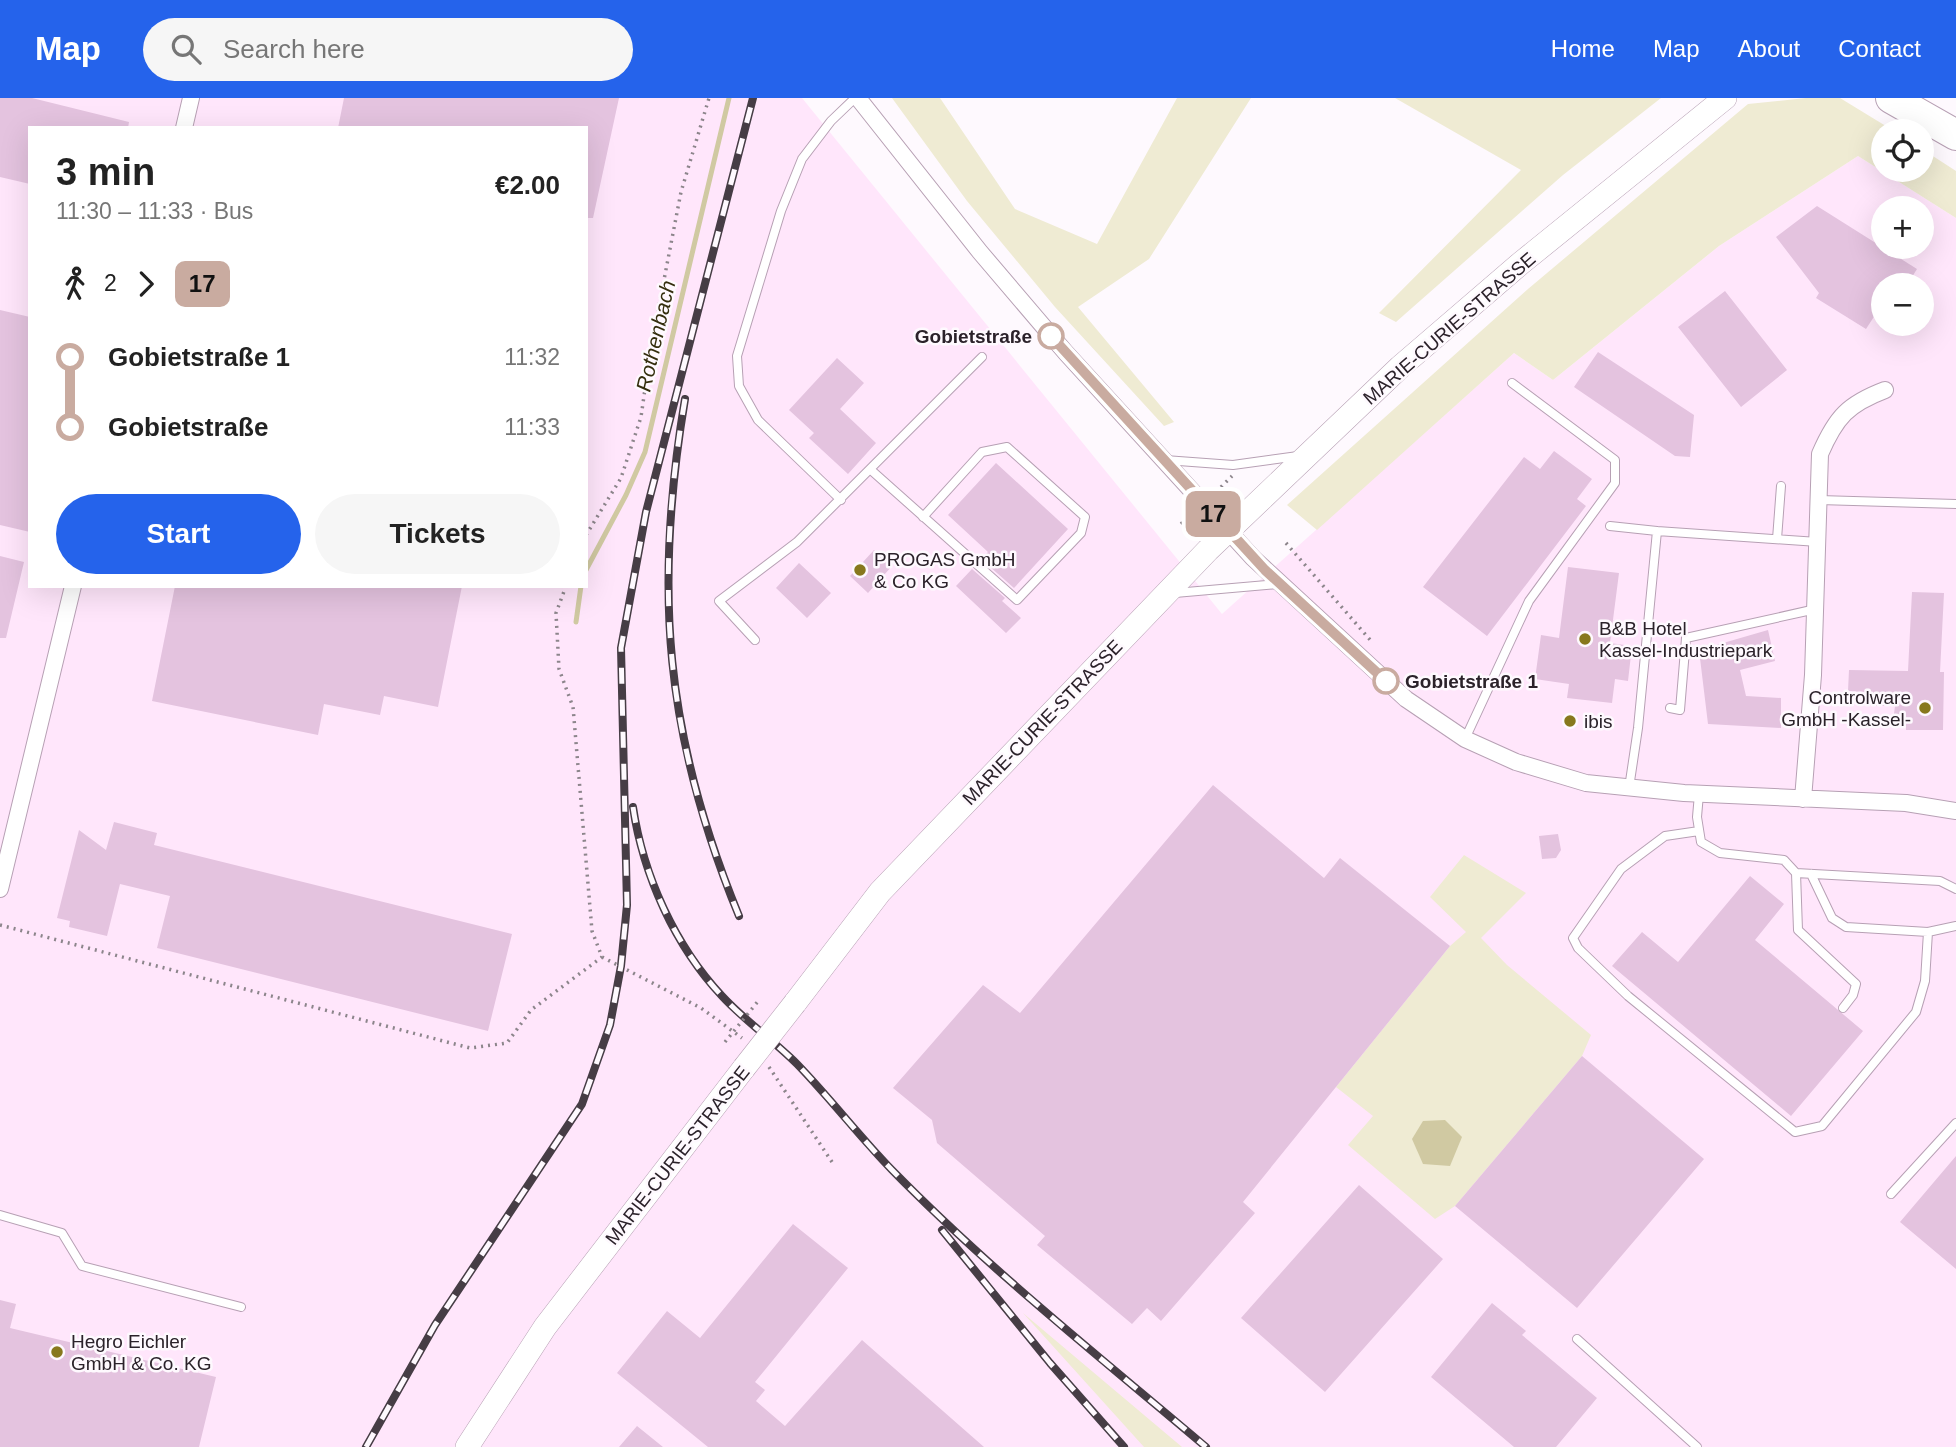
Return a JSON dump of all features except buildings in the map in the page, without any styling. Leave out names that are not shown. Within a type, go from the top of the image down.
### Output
[{"type":"highway","points":[[1891,98],[1950,130]]},
{"type":"highway","points":[[1925,98],[1950,130]]},
{"type":"main road","name":"MARIE-CURIE-STRASSE","points":[[467,1447],[545,1327],[754,1064],[795,1003],[880,892],[1229,530],[1400,367],[1725,98]]},
{"type":"street","points":[[184,126],[191,98]]},
{"type":"street","points":[[856,98],[1066,353],[1279,584],[1406,699],[1465,739],[1517,762],[1574,780],[1629,789],[1906,803],[1956,811]]},
{"type":"street","points":[[1802,799],[1816,609],[1820,454],[1833,424],[1859,400],[1885,390]]},
{"type":"street","points":[[0,889],[73,588]]},
{"type":"lane","points":[[841,500],[758,420],[739,386],[737,356],[781,211],[802,159],[831,121],[856,98]]},
{"type":"lane","points":[[755,640],[719,601],[797,542],[982,357]]},
{"type":"lane","points":[[1465,739],[1529,601],[1615,483],[1615,460],[1512,383]]},
{"type":"lane","points":[[871,470],[923,517],[1017,600],[1081,533],[1085,517],[1007,447],[982,452],[923,517]]},
{"type":"lane","points":[[1164,460],[1233,466],[1308,454]]},
{"type":"lane","points":[[1777,539],[1781,486]]},
{"type":"lane","points":[[1819,500],[1956,504]]},
{"type":"lane","points":[[1609,526],[1818,542]]},
{"type":"lane","points":[[1629,789],[1639,728],[1657,531]]},
{"type":"lane","points":[[1166,594],[1230,586],[1279,584]]},
{"type":"lane","points":[[1670,708],[1680,710],[1686,638],[1816,609]]},
{"type":"lane","points":[[1699,794],[1701,842],[1720,853],[1784,860],[1796,873],[1798,930],[1856,984],[1853,995],[1843,1008]]},
{"type":"lane","points":[[1699,831],[1665,836],[1621,869],[1573,938],[1578,948],[1628,996],[1795,1132],[1822,1126],[1916,1012],[1925,981],[1928,932]]},
{"type":"lane","points":[[1796,873],[1940,881],[1956,889]]},
{"type":"lane","points":[[1811,874],[1832,918],[1846,927],[1928,932],[1956,926]]},
{"type":"lane","points":[[1891,1194],[1956,1123]]},
{"type":"lane","points":[[0,1215],[62,1233],[82,1266],[241,1307]]},
{"type":"lane","points":[[1577,1339],[1698,1447]]},
{"type":"path","points":[[588,532],[621,478],[641,417],[651,347],[681,192],[709,98]]},
{"type":"path","points":[[1286,543],[1368,635],[1377,652]]},
{"type":"path","points":[[564,588],[556,613],[559,669],[573,707],[592,931],[602,957],[701,1008],[747,1042]]},
{"type":"path","points":[[0,926],[470,1048],[507,1044],[531,1010],[602,957]]},
{"type":"path","points":[[725,1042],[759,1000]]},
{"type":"path","points":[[754,1064],[779,1078],[832,1162]]},
{"type":"shaded area","points":[[0,98],[802,98],[1222,614],[1514,353],[1553,380],[1719,246],[1858,156],[1871,164],[1871,182],[1899,182],[1921,196],[1871,196],[1871,259],[1934,259],[1934,204],[1956,218],[1956,1447],[0,1447]]},
{"type":"shaded area","points":[[892,98],[940,98],[1015,209],[1097,244],[1177,98],[1251,98],[1149,259],[1078,307],[1174,422],[1164,426],[1055,307],[967,201]]},
{"type":"shaded area","points":[[1395,98],[1661,98],[1563,175],[1396,322],[1379,313],[1521,170]]},
{"type":"shaded area","points":[[1806,98],[1840,98],[1874,119],[1871,119],[1871,164],[1858,156],[1719,246],[1553,380],[1514,353],[1317,530],[1287,505],[1528,289],[1748,104]]},
{"type":"shaded area","points":[[1934,157],[1956,171],[1956,218],[1934,204],[1934,196],[1921,196],[1899,182],[1934,182]]},
{"type":"shaded area","points":[[1464,855],[1526,893],[1481,938],[1507,965],[1591,1035],[1582,1056],[1455,1206],[1435,1219],[1348,1145],[1373,1116],[1336,1087],[1450,946],[1466,932],[1430,897]]},
{"type":"shaded area","points":[[1445,1120],[1462,1137],[1450,1166],[1423,1164],[1412,1139],[1423,1121]]},
{"type":"shaded area","points":[[1023,1313],[1182,1447],[1144,1447]]},
{"type":"waterway","name":"Rothenbach","points":[[588,566],[626,495],[645,452],[729,98]]},
{"type":"waterway","name":"Rothenbach","points":[[576,622],[581,588]]},
{"type":"railway","points":[[366,1447],[435,1325],[582,1104],[610,1025],[621,966],[627,905],[621,648],[646,512],[753,98]]},
{"type":"railway","points":[[685,399],[675,469],[670,535],[672,662],[681,724],[695,786],[714,850],[739,916]]},
{"type":"railway","points":[[633,807],[645,858],[664,908],[690,955],[722,996],[797,1064],[892,1170],[967,1243],[1206,1447]]},
{"type":"railway","points":[[942,1230],[1050,1363],[1124,1447]]},
{"type":"bus line","name":"17","points":[[1051,336],[1265,570],[1386,681]]},
{"type":"place","name":"Gobietstraße","points":[[1051,336]]},
{"type":"place","name":"PROGAS GmbH & Co KG","points":[[860,570]]},
{"type":"place","name":"B&B Hotel Kassel-Industriepark","points":[[1585,639]]},
{"type":"place","name":"Gobietstraße 1","points":[[1386,681]]},
{"type":"place","name":"Controlware GmbH -Kassel-","points":[[1925,708]]},
{"type":"place","name":"ibis","points":[[1570,721]]},
{"type":"place","name":"Hegro Eichler GmbH & Co. KG","points":[[57,1352]]}]
